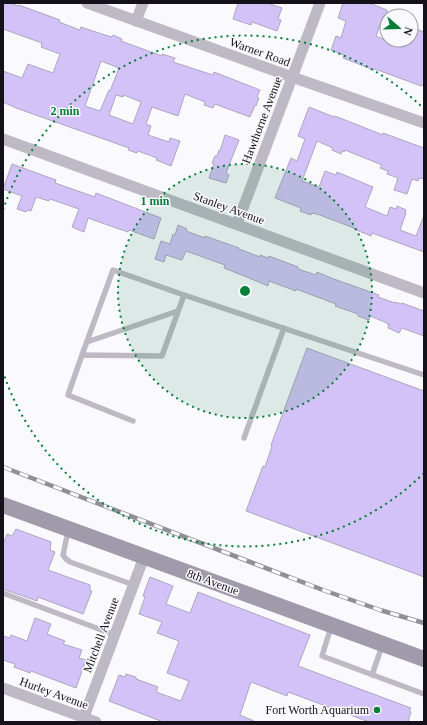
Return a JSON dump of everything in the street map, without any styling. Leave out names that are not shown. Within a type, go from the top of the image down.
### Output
[{"type":"main road","name":"8th Avenue","points":[[3,505],[424,659]]},
{"type":"street","name":"Warner Road","points":[[87,3],[424,123]]},
{"type":"street","points":[[136,21],[143,3]]},
{"type":"street","name":"Hawthorne Avenue","points":[[237,224],[320,3]]},
{"type":"street","name":"Stanley Avenue","points":[[3,139],[424,293]]},
{"type":"street","name":"Mitchell Avenue","points":[[83,720],[144,557]]},
{"type":"street","name":"Hurley Avenue","points":[[3,688],[83,720],[96,722]]},
{"type":"lane","points":[[133,421],[68,395],[113,270],[424,375]]},
{"type":"lane","points":[[82,355],[162,356],[184,295]]},
{"type":"lane","points":[[87,342],[178,311]]},
{"type":"lane","points":[[244,438],[284,328]]},
{"type":"lane","points":[[68,529],[63,555],[66,559],[70,562],[134,585]]},
{"type":"lane","points":[[3,593],[115,635]]},
{"type":"lane","points":[[332,625],[322,656],[424,694]]},
{"type":"lane","points":[[372,675],[383,644]]},
{"type":"building","points":[[3,3],[19,5],[60,20],[59,22],[80,30],[81,27],[112,37],[113,35],[122,39],[121,41],[162,56],[162,54],[175,58],[173,62],[213,75],[214,72],[260,90],[257,97],[259,98],[250,117],[215,104],[213,108],[204,105],[205,102],[185,94],[178,116],[152,107],[146,124],[151,126],[148,135],[169,142],[170,138],[180,141],[171,166],[156,160],[157,158],[138,151],[137,153],[128,150],[129,148],[3,102],[3,71],[22,78],[28,64],[53,73],[60,54],[41,47],[42,43],[3,29]],"holes":[[[101,61],[119,68],[100,111],[85,106]],[[116,95],[123,97],[124,95],[141,102],[133,124],[109,115]]]},
{"type":"building","points":[[238,3],[267,3],[282,8],[278,19],[281,20],[277,31],[252,22],[251,25],[233,19]]},
{"type":"building","points":[[343,3],[369,3],[382,8],[379,8],[379,28],[376,36],[379,37],[379,48],[419,48],[419,30],[424,32],[424,86],[375,69],[374,70],[343,58],[344,55],[331,50],[336,36],[341,38],[346,21],[338,18]]},
{"type":"building","points":[[309,107],[383,135],[383,133],[424,148],[424,179],[419,178],[418,181],[412,179],[407,194],[394,190],[398,178],[387,174],[388,171],[380,168],[382,165],[345,150],[344,152],[342,151],[341,154],[332,150],[333,148],[317,141],[302,181],[319,187],[325,171],[336,175],[337,172],[373,187],[365,207],[387,216],[390,207],[396,209],[397,206],[406,210],[400,230],[416,236],[424,218],[424,252],[372,233],[371,236],[317,214],[311,213],[311,215],[300,211],[301,208],[275,198],[291,158],[297,161],[305,139],[298,136]]},
{"type":"building","points":[[225,135],[239,140],[226,173],[229,175],[226,183],[209,178],[214,164],[212,163],[219,150],[220,151]]},
{"type":"building","points":[[12,164],[56,180],[55,183],[95,197],[96,193],[161,218],[154,239],[129,230],[128,232],[88,218],[84,232],[72,227],[79,209],[50,199],[49,201],[36,197],[31,211],[27,210],[26,212],[17,209],[22,196],[3,189]]},
{"type":"building","points":[[178,225],[187,229],[186,231],[205,238],[205,236],[260,257],[260,255],[268,258],[269,256],[316,275],[317,272],[379,295],[378,297],[395,303],[402,303],[424,311],[424,336],[402,328],[399,333],[388,328],[389,324],[370,316],[369,320],[358,316],[358,314],[335,306],[336,304],[269,281],[268,286],[224,268],[225,265],[186,251],[182,260],[166,255],[164,262],[155,259],[161,241],[170,244]]},
{"type":"building","points":[[307,348],[424,391],[424,577],[246,511],[263,466],[265,467],[272,446],[271,445]]},
{"type":"building","points":[[16,529],[51,542],[50,550],[55,552],[48,570],[90,585],[90,591],[92,591],[83,614],[38,597],[37,601],[3,589],[3,545],[7,534],[12,536]]},
{"type":"building","points":[[150,577],[173,586],[166,604],[190,613],[198,592],[310,635],[298,666],[411,708],[409,711],[411,712],[408,722],[369,722],[288,692],[287,696],[251,682],[240,715],[256,722],[163,722],[109,701],[119,675],[125,677],[126,674],[136,677],[136,679],[158,687],[156,692],[181,701],[189,681],[167,673],[179,641],[157,633],[162,622],[139,614],[145,597],[143,596]]},
{"type":"building","points":[[35,618],[51,624],[47,634],[65,641],[63,644],[82,650],[79,658],[86,660],[76,688],[31,671],[30,673],[14,667],[15,664],[3,660],[3,636],[10,638],[11,635],[27,641]]},
{"type":"railway","points":[[3,467],[323,590],[380,610],[424,623]]},
{"type":"place","name":"Fort Worth Aquarium","points":[[377,710]]}]
